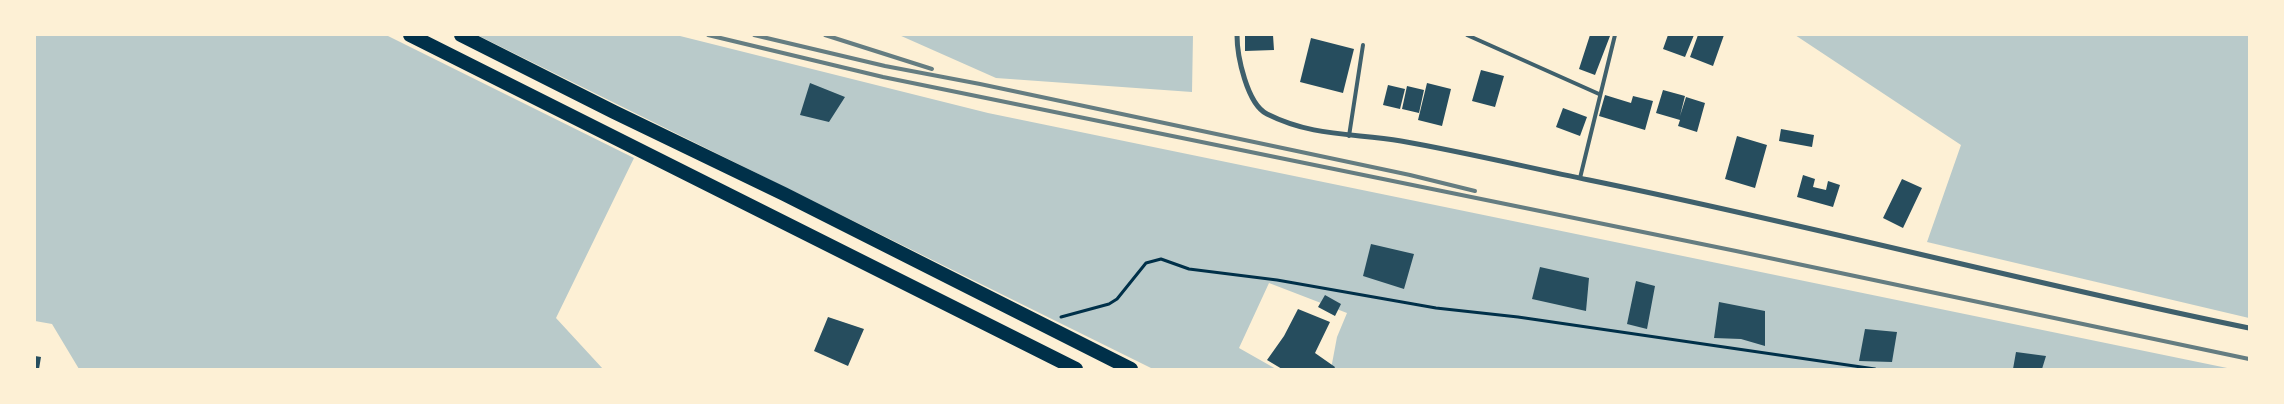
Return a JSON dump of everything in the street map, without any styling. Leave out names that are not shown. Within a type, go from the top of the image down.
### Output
[{"type":"highway","points":[[410,35],[1076,369]]},
{"type":"highway","points":[[461,35],[614,112],[784,194],[1131,369]]},
{"type":"street","points":[[1237,35],[1237,54],[1244,77],[1256,104],[1264,113],[1323,133],[1398,141],[1580,178],[2249,328]]},
{"type":"lane","points":[[1467,35],[1599,94]]},
{"type":"lane","points":[[1580,178],[1599,94],[1615,35]]},
{"type":"lane","points":[[1349,136],[1363,45]]},
{"type":"path","points":[[1038,322],[1109,304],[1117,299],[1146,263],[1161,260],[1189,269],[1277,280],[1436,308],[1518,317],[1876,369]]},
{"type":"shaded area","points":[[35,35],[386,35],[634,158],[556,318],[603,369],[79,369],[52,324],[35,321]]},
{"type":"shaded area","points":[[477,35],[676,35],[988,113],[2232,369],[1331,369],[1337,337],[1347,313],[1269,283],[1239,348],[1276,369],[1153,369]]},
{"type":"shaded area","points":[[899,35],[1193,35],[1192,92],[996,78]]},
{"type":"shaded area","points":[[1795,35],[2249,35],[2249,318],[1927,242],[1961,145]]},
{"type":"building","points":[[1245,35],[1273,35],[1274,50],[1245,51]]},
{"type":"building","points":[[1590,35],[1610,36],[1595,75],[1579,69]]},
{"type":"building","points":[[1668,35],[1694,35],[1685,57],[1663,49]]},
{"type":"building","points":[[1698,35],[1724,35],[1713,66],[1690,57]]},
{"type":"building","points":[[1311,38],[1354,49],[1343,93],[1300,82]]},
{"type":"building","points":[[1481,70],[1504,76],[1495,107],[1472,101]]},
{"type":"building","points":[[810,83],[845,97],[829,122],[800,115]]},
{"type":"building","points":[[1427,83],[1451,89],[1442,126],[1418,120]]},
{"type":"building","points":[[1388,85],[1405,89],[1400,109],[1383,105]]},
{"type":"building","points":[[1407,86],[1424,90],[1419,113],[1402,109]]},
{"type":"building","points":[[1663,90],[1685,96],[1680,116],[1686,97],[1705,103],[1697,132],[1678,126],[1680,120],[1656,113]]},
{"type":"building","points":[[1605,95],[1631,103],[1633,96],[1653,101],[1645,130],[1599,116]]},
{"type":"building","points":[[1563,108],[1587,117],[1580,136],[1556,127]]},
{"type":"building","points":[[1781,129],[1814,135],[1812,147],[1779,141]]},
{"type":"building","points":[[1737,136],[1767,145],[1755,188],[1725,179]]},
{"type":"building","points":[[1803,175],[1815,179],[1813,187],[1826,190],[1828,181],[1840,185],[1833,207],[1797,197]]},
{"type":"building","points":[[1902,179],[1922,188],[1903,228],[1883,218]]},
{"type":"building","points":[[1371,244],[1414,254],[1404,289],[1363,276]]},
{"type":"building","points":[[1540,267],[1589,278],[1586,311],[1532,299]]},
{"type":"building","points":[[1636,281],[1655,286],[1647,329],[1627,324]]},
{"type":"building","points":[[1325,295],[1341,304],[1335,316],[1318,307]]},
{"type":"building","points":[[1719,302],[1765,311],[1765,346],[1741,339],[1714,338]]},
{"type":"building","points":[[1298,309],[1330,322],[1315,353],[1335,367],[1334,369],[1282,369],[1267,360],[1284,336]]},
{"type":"building","points":[[828,317],[864,329],[848,366],[814,351]]},
{"type":"building","points":[[1865,329],[1897,332],[1892,362],[1859,361]]},
{"type":"building","points":[[2016,352],[2046,356],[2042,369],[2013,369]]},
{"type":"building","points":[[35,356],[41,357],[39,369],[35,369]]},
{"type":"railway","points":[[708,35],[883,77],[1736,251],[2249,359]]},
{"type":"railway","points":[[754,35],[885,66],[980,84],[1410,175],[1475,191]]},
{"type":"railway","points":[[825,35],[932,69]]}]
